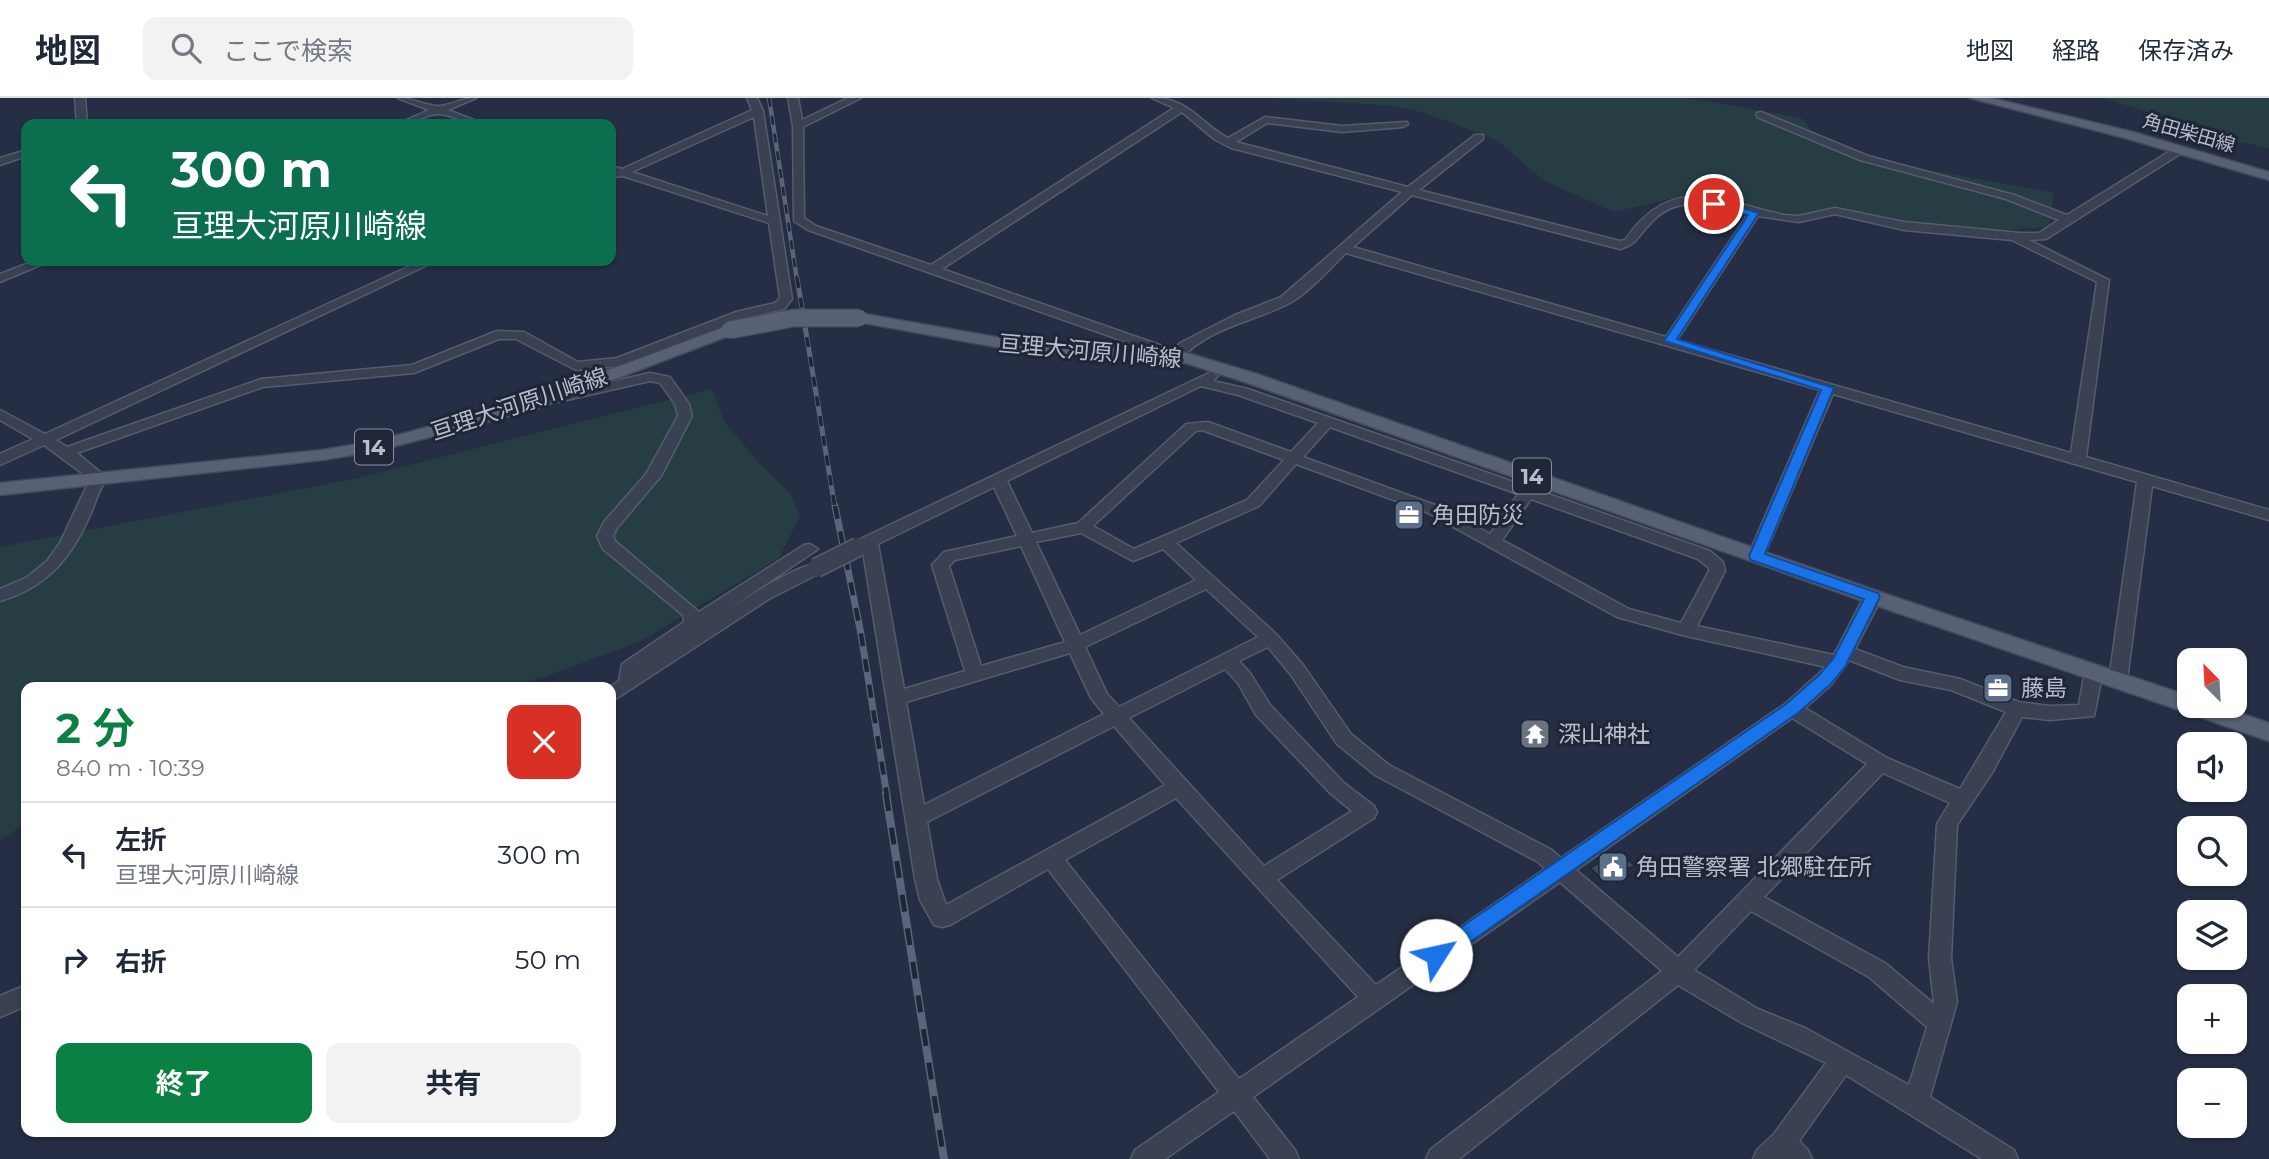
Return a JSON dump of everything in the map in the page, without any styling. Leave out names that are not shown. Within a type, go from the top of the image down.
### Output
[{"type":"main road","name":"角田柴田線","points":[[1976,98],[2269,176]]},
{"type":"main road","name":"亘理大河原川崎線","points":[[0,489],[322,455],[377,446],[533,404],[730,330],[803,317],[859,318],[1024,347],[1177,355],[1213,375],[1533,485],[1756,556],[2093,678],[2118,680],[2177,700]]},
{"type":"main road","name":"亘理大河原川崎線","points":[[2228,718],[2269,732]]},
{"type":"street","points":[[80,98],[82,119]]},
{"type":"street","points":[[403,98],[465,119]]},
{"type":"street","points":[[415,119],[471,98]]},
{"type":"street","points":[[66,452],[261,383],[414,369],[497,335],[519,335],[576,366],[619,362],[741,315],[779,306],[786,299],[758,111],[752,98]]},
{"type":"street","points":[[793,98],[798,126],[798,219],[812,228],[931,271],[1177,355],[1185,346],[1240,318],[1286,300],[1410,191],[1479,137]]},
{"type":"street","points":[[798,126],[856,98]]},
{"type":"street","points":[[1157,98],[1182,107],[1228,144],[1620,245],[1629,243],[1648,216],[1674,201],[1694,199],[1754,213],[1799,219],[1835,211],[1904,226],[2042,236],[2179,150]]},
{"type":"street","points":[[931,271],[1182,107]]},
{"type":"street","points":[[616,173],[758,111]]},
{"type":"street","points":[[1761,115],[1864,159],[2010,197],[2067,219]]},
{"type":"street","points":[[1228,144],[1265,120],[1342,129],[1403,124]]},
{"type":"street","points":[[0,162],[21,155]]},
{"type":"street","points":[[616,173],[773,221]]},
{"type":"street","points":[[1670,341],[1754,213]]},
{"type":"street","points":[[2007,235],[2103,280],[2078,459]]},
{"type":"street","points":[[1345,249],[2269,515]]},
{"type":"street","points":[[0,278],[31,266]]},
{"type":"street","points":[[0,460],[419,266]]},
{"type":"street","points":[[616,691],[763,595],[1213,375],[1243,392],[1327,421],[1533,485],[1712,561],[1717,571],[1686,630]]},
{"type":"street","points":[[533,404],[650,377],[666,380],[682,404],[685,416],[653,476],[610,526],[606,536],[609,545],[691,613],[693,624]]},
{"type":"street","points":[[1756,556],[1828,388]]},
{"type":"street","points":[[0,414],[66,452],[99,478],[90,489],[77,526],[46,574],[34,582],[0,595]]},
{"type":"street","points":[[1083,527],[1133,556],[1166,543],[1253,503],[1327,421]]},
{"type":"street","points":[[975,674],[940,565],[950,556],[1083,527],[1191,427],[1203,425],[1432,509],[1623,613],[1686,630],[1843,657],[1954,684],[2017,709],[2050,713],[2087,711],[2093,678]]},
{"type":"street","points":[[2118,680],[2145,479]]},
{"type":"street","points":[[999,480],[1029,540],[1093,685],[1115,717],[1373,999]]},
{"type":"street","points":[[1493,542],[1533,485]]},
{"type":"street","points":[[1166,543],[1270,638],[1297,670],[1344,739],[1364,756],[1401,782],[1545,856],[1695,985],[1739,1010],[1843,1060],[1916,1102],[2005,1159]]},
{"type":"street","points":[[864,545],[896,698],[931,900],[942,918],[1178,788]]},
{"type":"street","points":[[628,683],[628,669],[810,549]]},
{"type":"street","points":[[896,698],[1075,645],[1209,582]]},
{"type":"street","points":[[1143,1159],[1792,709],[1825,680],[1843,657],[1873,597]]},
{"type":"street","points":[[917,818],[1270,638]]},
{"type":"street","points":[[1227,660],[1244,678],[1263,710],[1337,788],[1367,812],[1262,878]]},
{"type":"street","points":[[1792,709],[1880,763],[1965,800]]},
{"type":"street","points":[[1916,1102],[1946,1002],[1940,958],[1947,824],[1985,768],[2017,709]]},
{"type":"street","points":[[1439,1159],[1679,971],[1880,763]]},
{"type":"street","points":[[1052,858],[1286,1159]]},
{"type":"street","points":[[1748,900],[1877,970],[1941,1025]]},
{"type":"street","points":[[0,1007],[21,997]]},
{"type":"street","points":[[1783,1154],[1843,1060]]},
{"type":"shaded area","points":[[1271,98],[1689,98],[1801,118],[1821,142],[1864,158],[2054,193],[2049,227],[1973,232],[1825,212],[1766,217],[1678,197],[1614,212],[1543,180],[1497,140],[1425,113],[1395,106]]},
{"type":"shaded area","points":[[2104,98],[2269,98],[2269,148],[2232,140]]},
{"type":"shaded area","points":[[712,389],[724,421],[759,463],[791,494],[800,516],[779,558],[641,641],[526,682],[21,682],[21,827],[0,840],[0,547],[354,479]]},
{"type":"building","name":"角田警察署 北郷駐在所","points":[[1619,851],[1635,866],[1623,871],[1629,875],[1617,883],[1613,878],[1605,882],[1590,868],[1600,862],[1597,859],[1601,856],[1606,859]]},
{"type":"railway","points":[[769,98],[797,280]]},
{"type":"railway","points":[[797,278],[835,508]]},
{"type":"railway","points":[[835,506],[861,634],[887,796]]},
{"type":"railway","points":[[886,794],[944,1159]]},
{"type":"place","name":"角田防災","points":[[1409,515]]},
{"type":"place","name":"藤島","points":[[1998,688]]},
{"type":"place","name":"深山神社","points":[[1535,734]]},
{"type":"place","name":"角田警察署 北郷駐在所","points":[[1613,867]]},
{"type":"route","points":[[1436,955],[1792,709],[1825,680],[1839,663],[1873,597],[1756,556],[1828,388],[1670,341],[1754,213],[1714,204]]}]
